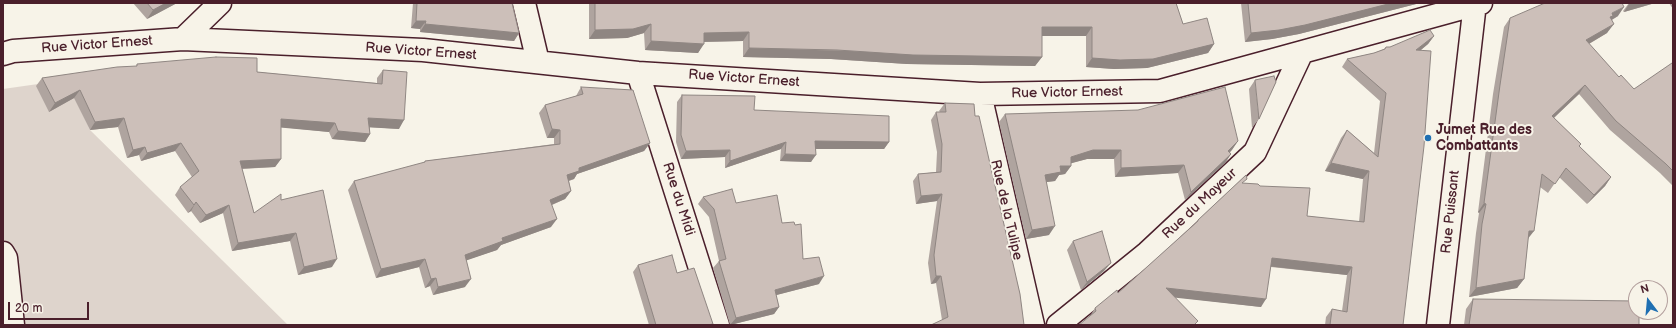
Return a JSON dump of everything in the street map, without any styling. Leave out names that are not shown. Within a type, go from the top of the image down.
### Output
[{"type":"street","points":[[184,39],[220,3]]},
{"type":"street","points":[[524,3],[538,62]]},
{"type":"street","name":"Rue Victor Ernest","points":[[3,54],[13,51],[184,39],[423,50],[638,72],[980,94],[1160,91],[1477,4]]},
{"type":"street","name":"Rue Puissant","points":[[1438,325],[1477,4]]},
{"type":"street","name":"Rue du Mayeur","points":[[1058,325],[1147,253],[1255,152],[1302,52]]},
{"type":"street","name":"Rue du Midi","points":[[638,72],[718,325]]},
{"type":"street","name":"Rue de la Tulipe","points":[[980,94],[1033,325]]},
{"type":"street","points":[[3,253],[6,258],[13,325]]},
{"type":"shaded area","points":[[66,80],[90,130],[288,325],[11,325],[3,254],[3,89]]},
{"type":"building","points":[[147,3],[166,3],[153,10]]},
{"type":"building","points":[[417,3],[512,3],[519,33],[425,24],[426,21],[416,21]]},
{"type":"building","points":[[595,3],[1176,3],[1183,24],[1207,18],[1214,44],[1153,59],[1120,60],[1092,58],[1092,27],[1042,27],[1042,57],[913,55],[837,50],[749,48],[749,32],[704,33],[704,44],[651,41],[651,24],[633,29],[595,30]]},
{"type":"building","points":[[1248,3],[1392,3],[1305,25],[1251,33]]},
{"type":"building","points":[[1545,3],[1622,3],[1624,7],[1612,13],[1613,16],[1610,17],[1614,24],[1586,40],[1619,77],[1621,75],[1634,89],[1673,63],[1673,171],[1616,121],[1585,85],[1552,116],[1581,144],[1579,146],[1611,177],[1594,195],[1566,168],[1555,184],[1542,174],[1534,231],[1529,231],[1524,279],[1476,288],[1482,224],[1486,204],[1484,203],[1510,18]]},
{"type":"building","points":[[1430,30],[1434,36],[1416,50],[1431,51],[1424,146],[1403,325],[1330,325],[1332,309],[1347,312],[1352,267],[1272,258],[1266,299],[1166,288],[1198,321],[1194,325],[1079,325],[1096,311],[1095,308],[1117,290],[1118,293],[1198,221],[1246,175],[1247,179],[1242,183],[1258,184],[1260,186],[1310,188],[1307,216],[1364,222],[1369,171],[1331,163],[1347,130],[1378,157],[1386,93],[1347,59],[1374,53]]},
{"type":"building","points":[[216,57],[257,58],[257,72],[382,84],[383,70],[407,72],[404,120],[368,118],[370,134],[338,131],[335,123],[281,119],[281,159],[240,161],[254,213],[281,194],[281,200],[323,190],[337,259],[304,267],[296,233],[238,243],[229,205],[206,215],[196,202],[194,205],[180,187],[199,171],[181,143],[147,153],[145,147],[133,150],[124,118],[95,122],[80,90],[55,103],[42,78],[117,67],[137,66],[137,64]]},
{"type":"building","points":[[1274,76],[1276,82],[1259,119],[1255,80]]},
{"type":"building","points":[[581,87],[633,90],[650,143],[579,168],[579,171],[567,175],[571,191],[550,200],[557,219],[502,238],[503,241],[465,255],[471,279],[438,287],[436,278],[431,279],[425,259],[381,269],[354,181],[425,161],[560,144],[560,130],[552,129],[545,105],[583,94]]},
{"type":"building","points":[[1225,87],[1238,141],[1228,151],[1231,154],[1191,192],[1184,165],[1121,168],[1121,150],[1093,150],[1071,157],[1071,166],[1060,166],[1061,172],[1045,175],[1055,226],[1032,230],[1005,114],[1138,110]]},
{"type":"building","points":[[682,95],[755,96],[754,110],[889,116],[889,142],[815,141],[816,155],[785,154],[786,142],[730,161],[730,150],[686,151],[681,135]]},
{"type":"building","points":[[945,103],[974,104],[975,116],[979,116],[1020,294],[1024,325],[931,325],[948,317],[941,276],[936,276],[934,255],[942,194],[921,196],[918,174],[941,172],[942,144],[936,112],[946,112]]},
{"type":"building","points":[[732,189],[736,203],[777,195],[782,223],[794,222],[795,225],[801,224],[803,259],[819,257],[824,276],[775,290],[779,307],[736,318],[719,261],[726,259],[714,209],[703,197]]},
{"type":"building","points":[[1102,231],[1111,263],[1087,282],[1073,241]]},
{"type":"building","points":[[672,255],[677,273],[694,268],[713,324],[656,325],[638,265]]},
{"type":"building","points":[[1473,299],[1628,301],[1628,320],[1639,320],[1639,325],[1469,325]]},
{"type":"place","name":"Jumet Rue des Combattants","points":[[1428,138]]}]
